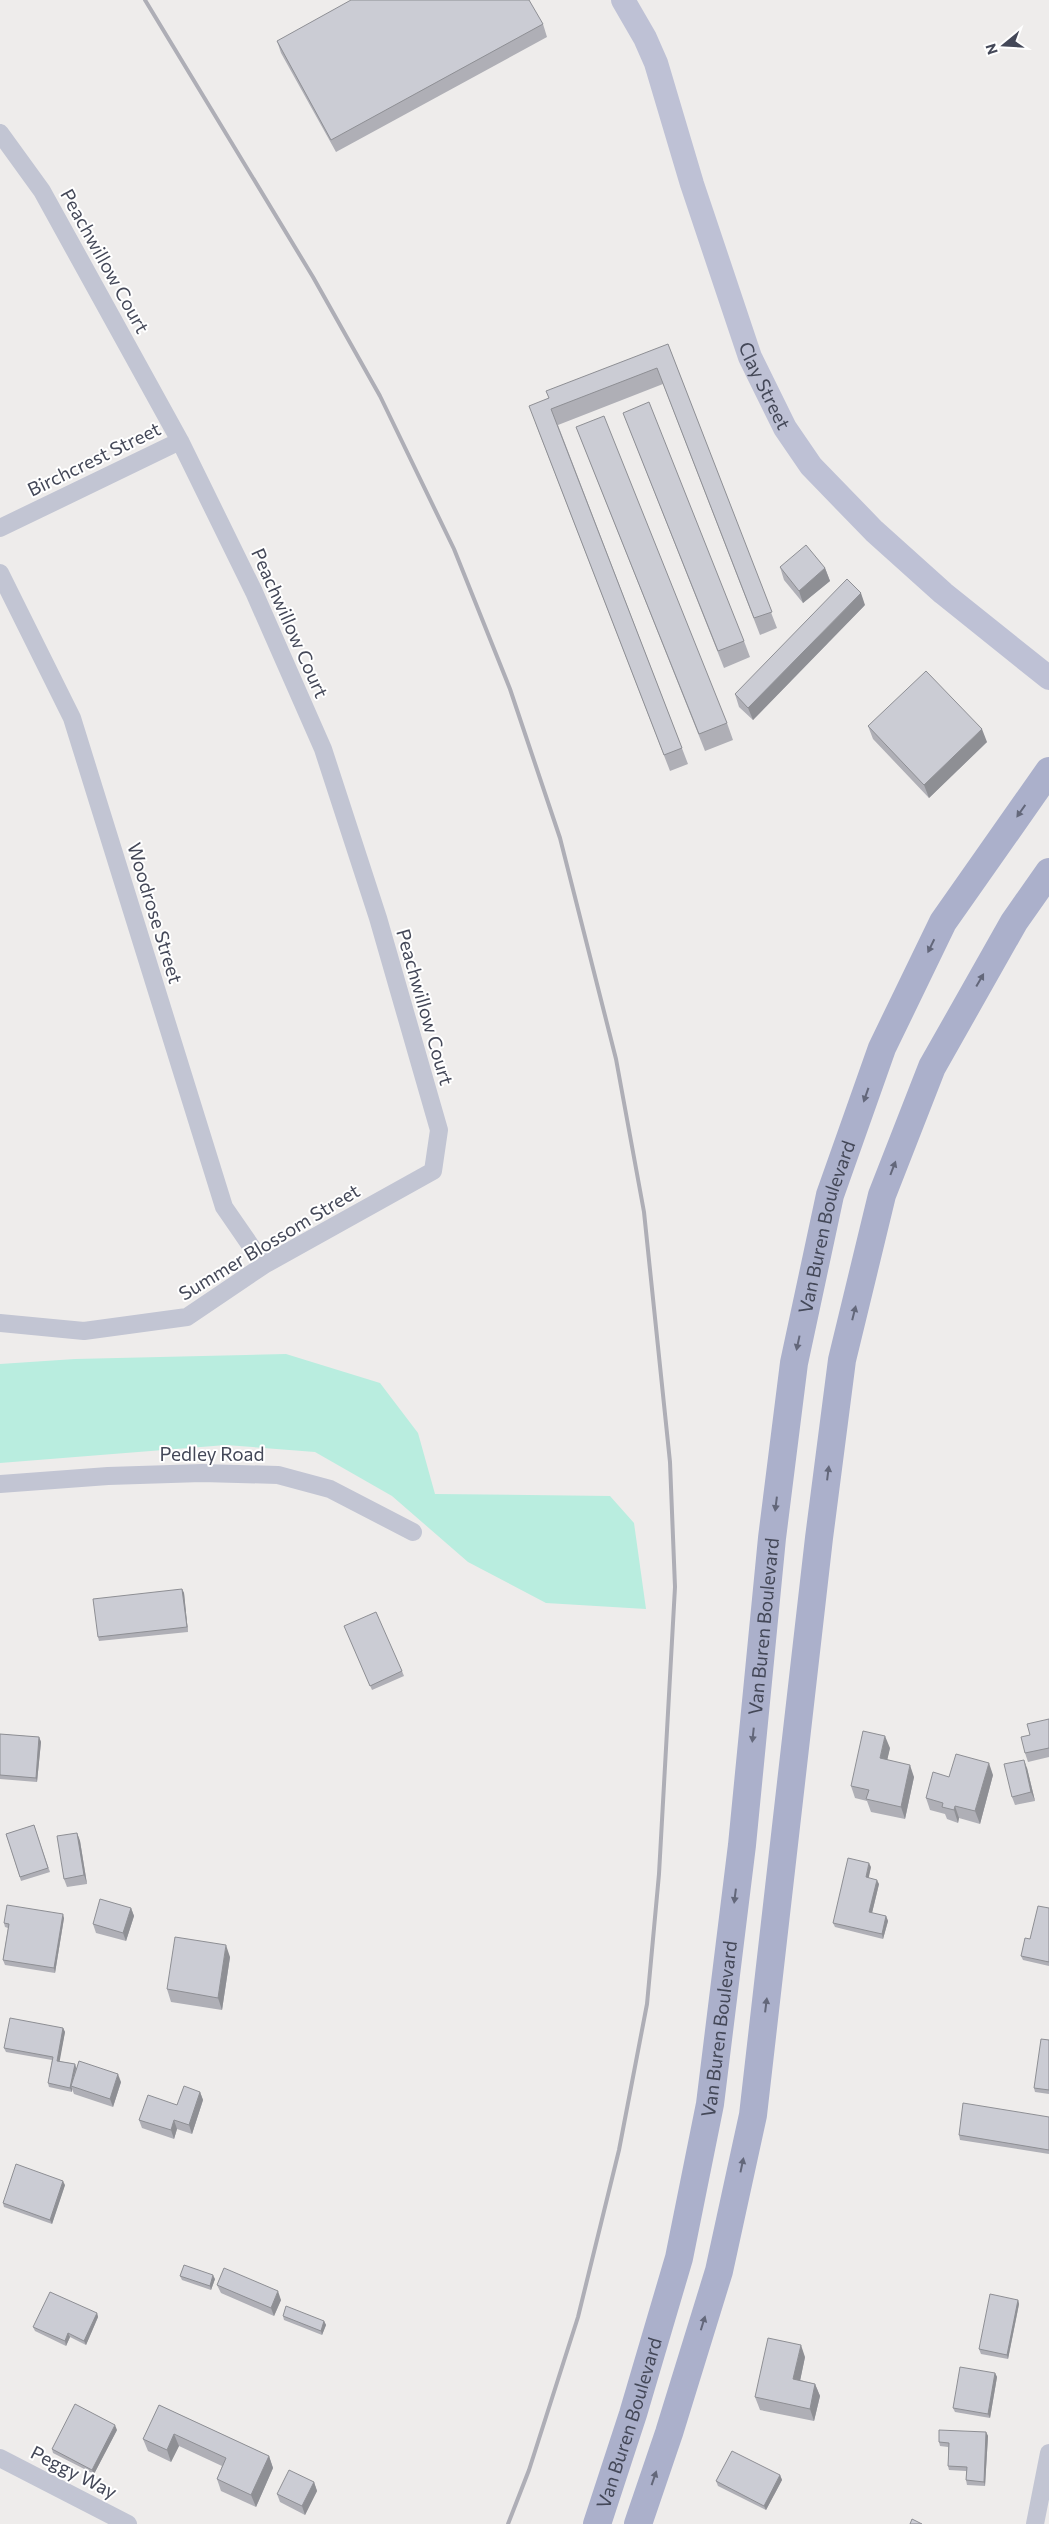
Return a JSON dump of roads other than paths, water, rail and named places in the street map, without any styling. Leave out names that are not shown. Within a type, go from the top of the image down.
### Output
[{"type":"main road","name":"Clay Street","points":[[623,0],[645,38],[656,63],[692,184],[750,357],[784,428],[811,466],[874,531],[943,593],[1049,678]]},
{"type":"main road","name":"Van Buren Boulevard","points":[[597,2524],[634,2414],[679,2258],[710,2104],[742,1845],[772,1538],[794,1363],[830,1195],[882,1048],[943,922],[1049,771]]},
{"type":"main road","name":"Van Buren Boulevard","points":[[638,2524],[720,2271],[753,2115],[819,1538],[842,1360],[882,1194],[936,1059],[1014,922],[1049,872]]},
{"type":"street","name":"Peachwillow Court","points":[[0,133],[42,192],[180,441],[254,592],[323,749],[378,918],[439,1130],[433,1171]]},
{"type":"street","name":"Birchcrest Street","points":[[0,528],[180,441]]},
{"type":"street","name":"Woodrose Street","points":[[0,573],[72,718],[224,1207],[264,1265]]},
{"type":"street","name":"Summer Blossom Street","points":[[0,1323],[84,1331],[187,1317],[264,1265],[433,1171]]},
{"type":"street","name":"Pedley Road","points":[[0,1484],[202,1473],[278,1475],[330,1488],[413,1532]]},
{"type":"street","points":[[1035,2524],[1049,2453]]},
{"type":"street","name":"Peggy Way","points":[[0,2458],[128,2524]]},
{"type":"railway","points":[[145,0],[313,277],[380,396],[454,549],[510,689],[560,838],[616,1059],[644,1212],[670,1462],[675,1587],[659,1874],[647,2004],[619,2150],[578,2317],[529,2470],[508,2524]]}]
